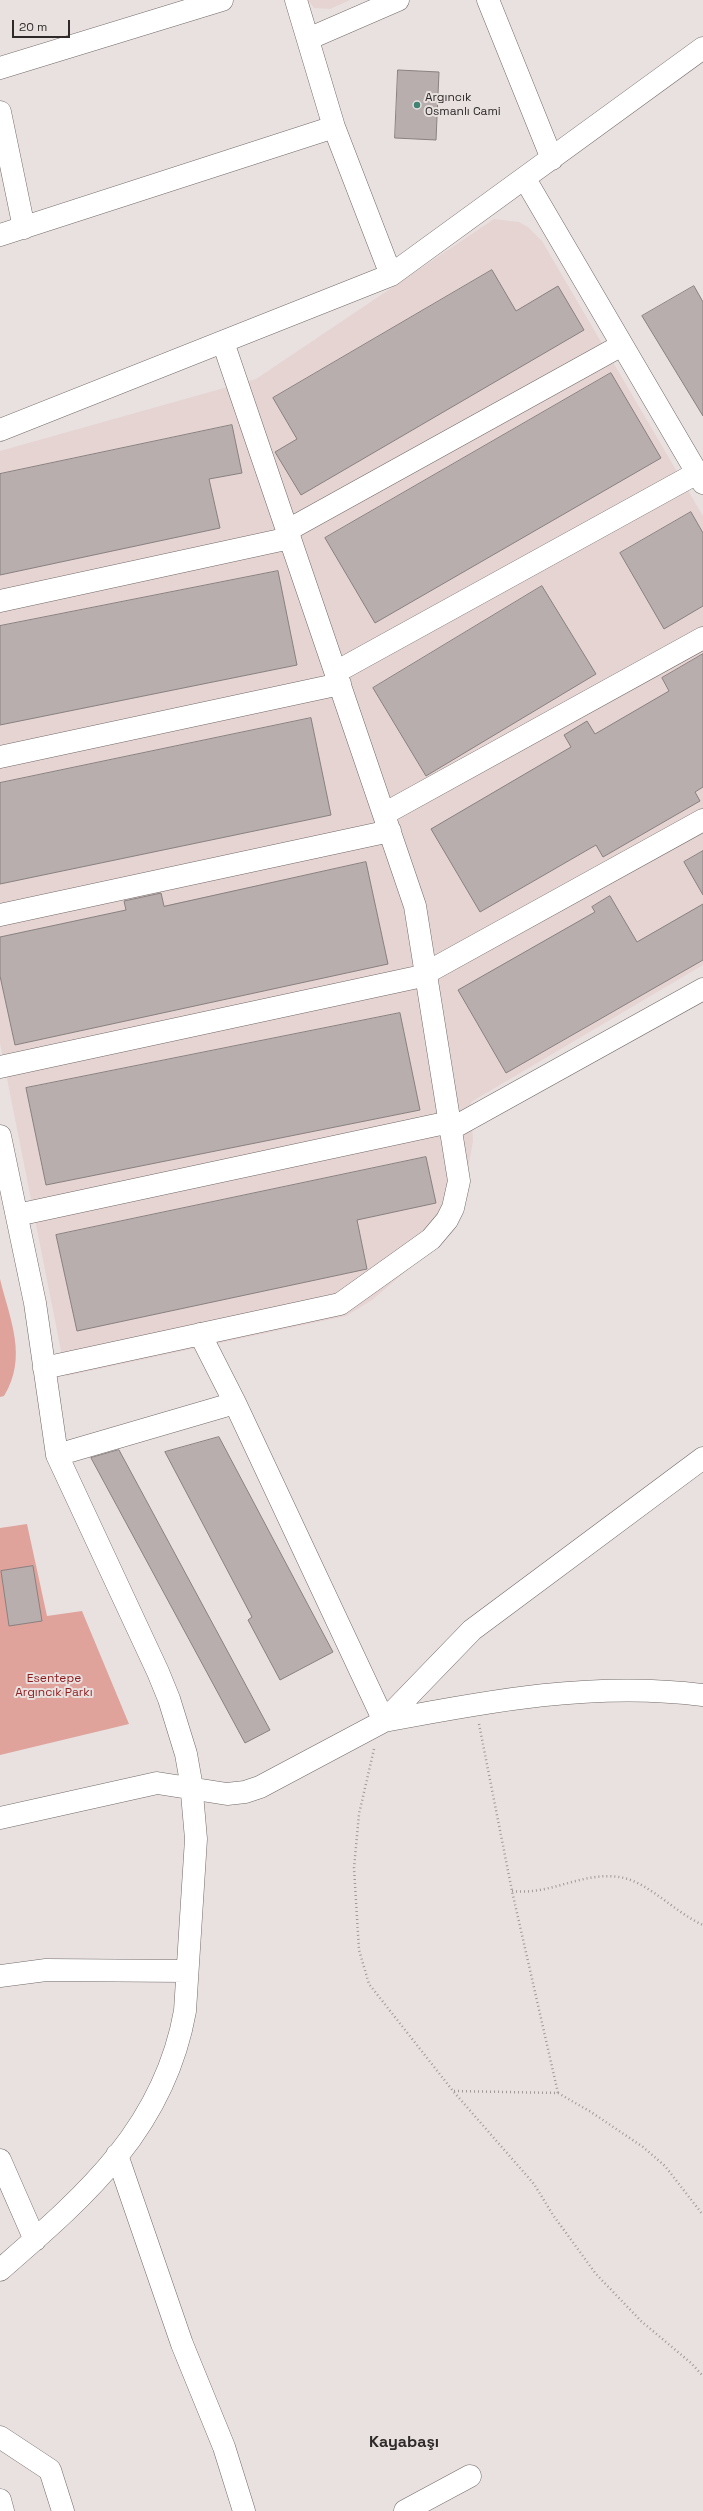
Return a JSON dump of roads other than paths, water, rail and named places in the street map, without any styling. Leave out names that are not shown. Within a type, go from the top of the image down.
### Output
[{"type":"street","points":[[0,68],[222,0]]},
{"type":"street","points":[[296,0],[334,127],[391,275]]},
{"type":"street","points":[[308,39],[398,0]]},
{"type":"street","points":[[488,0],[552,159]]},
{"type":"street","points":[[0,430],[391,275],[703,48]]},
{"type":"street","points":[[0,112],[24,228]]},
{"type":"street","points":[[0,236],[334,127]]},
{"type":"street","points":[[0,757],[338,678],[700,478],[525,178]]},
{"type":"street","points":[[44,1368],[340,1304],[431,1239],[447,1220],[457,1195],[459,1181],[416,906],[223,342]]},
{"type":"street","points":[[0,601],[289,534],[622,345]]},
{"type":"street","points":[[0,915],[387,823],[703,638]]},
{"type":"street","points":[[0,1067],[426,974],[703,820]]},
{"type":"street","points":[[17,1215],[450,1125],[703,990]]},
{"type":"street","points":[[0,1136],[35,1303],[57,1455],[169,1699],[186,1754],[192,1789],[196,1839],[185,2012],[173,2060],[164,2083],[145,2116],[117,2156],[87,2192],[0,2270]]},
{"type":"street","points":[[200,1334],[235,1403],[384,1721]]},
{"type":"street","points":[[57,1455],[235,1403]]},
{"type":"street","points":[[384,1721],[472,1630],[703,1458]]},
{"type":"street","points":[[0,1818],[157,1782],[227,1794],[245,1792],[260,1787],[384,1721],[474,1703],[568,1692],[645,1692],[703,1695]]},
{"type":"street","points":[[0,1976],[46,1970],[187,1972]]},
{"type":"street","points":[[117,2156],[182,2344],[221,2439],[244,2511]]},
{"type":"street","points":[[0,2162],[35,2240]]},
{"type":"street","points":[[0,2437],[50,2470],[63,2511]]},
{"type":"street","points":[[405,2511],[470,2476]]},
{"type":"street","points":[[0,2500],[3,2511]]},
{"type":"place","name":"Argıncık Osmanlı Cami","points":[[417,105]]},
{"type":"district","name":"Kayabaşı","points":[[404,2443]]},
{"type":"park label","name":"Esentepe Argıncık Parkı","points":[[54,1686]]}]
